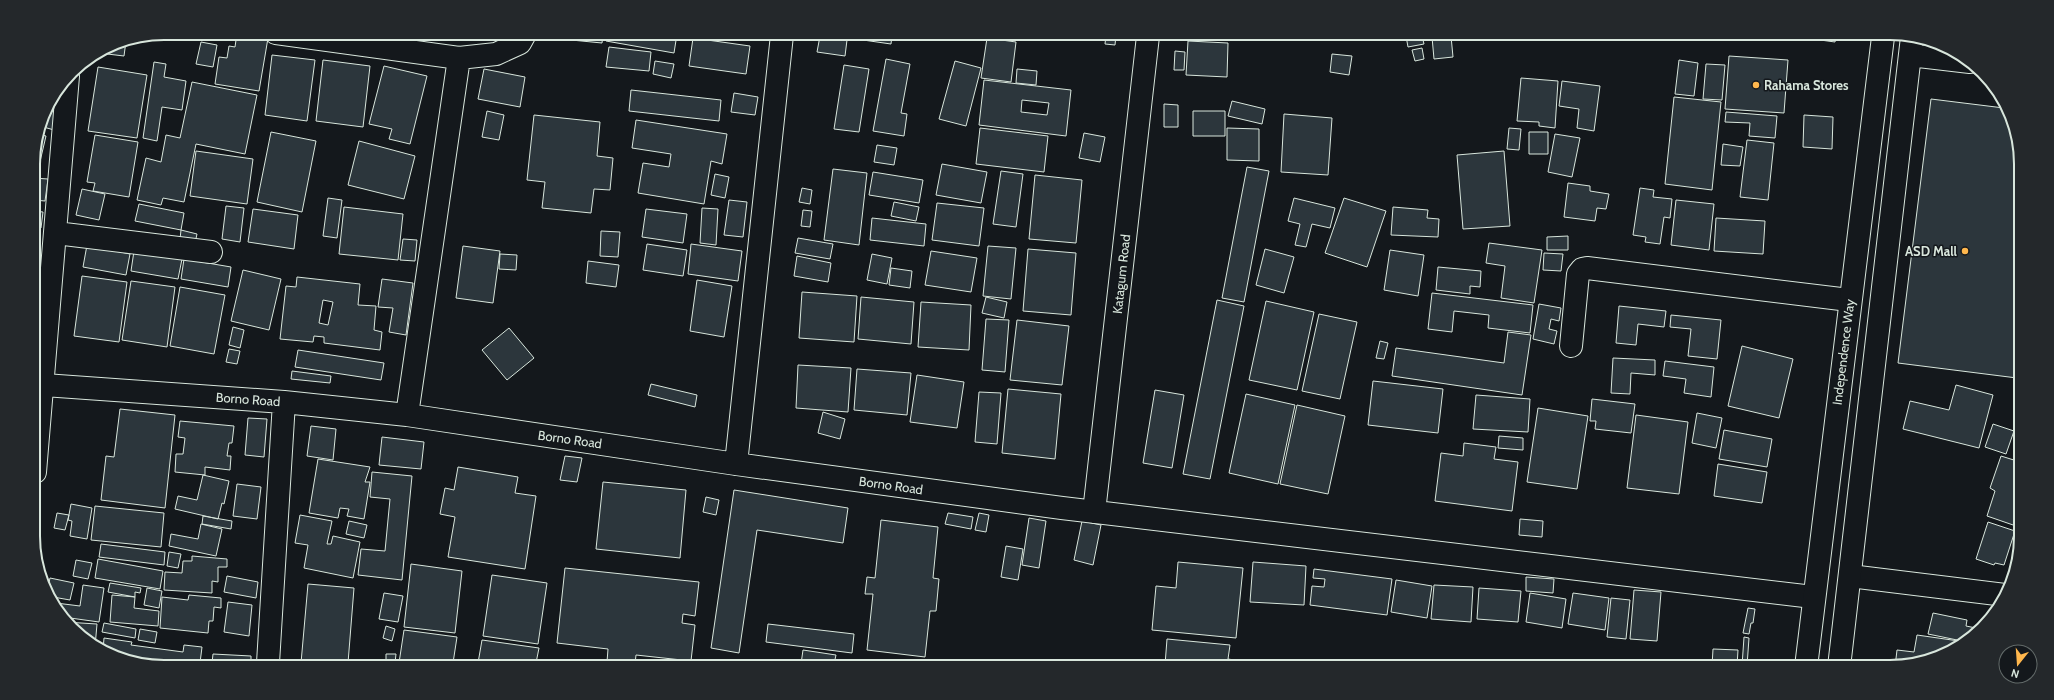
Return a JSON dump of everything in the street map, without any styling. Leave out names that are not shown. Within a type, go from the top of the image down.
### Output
[{"type":"street","points":[[328,40],[460,58],[496,54],[520,43],[522,40]]},
{"type":"street","points":[[736,464],[781,40]]},
{"type":"street","name":"Katagum Road","points":[[1094,512],[1148,40]]},
{"type":"street","name":"Independence Way","points":[[1807,660],[1849,300],[1883,40]]},
{"type":"street","points":[[1840,660],[1911,46],[1952,57]]},
{"type":"street","points":[[407,415],[460,58]]},
{"type":"street","points":[[40,420],[67,87]]},
{"type":"street","points":[[56,233],[211,252]]},
{"type":"street","points":[[1571,346],[1578,274],[1582,269],[1587,268],[1849,300]]},
{"type":"street","name":"Borno Road","points":[[44,385],[284,402],[407,415],[736,464],[1094,512],[1813,597]]},
{"type":"street","points":[[268,660],[284,402]]},
{"type":"street","points":[[1850,576],[1999,594]]},
{"type":"building","points":[[236,40],[268,40],[259,91],[215,84],[219,57],[227,58],[229,46],[235,47]]},
{"type":"building","points":[[571,40],[602,40],[602,43]]},
{"type":"building","points":[[606,40],[676,40],[674,53]]},
{"type":"building","points":[[693,40],[707,40],[750,46],[746,74],[689,66]]},
{"type":"building","points":[[819,40],[847,40],[845,56],[817,52]]},
{"type":"building","points":[[863,40],[891,40],[891,44]]},
{"type":"building","points":[[987,40],[1016,42],[1011,82],[981,78]]},
{"type":"building","points":[[1105,40],[1116,40],[1115,45],[1105,44]]},
{"type":"building","points":[[1407,40],[1423,40],[1424,44],[1408,47]]},
{"type":"building","points":[[1432,40],[1451,40],[1453,57],[1434,59]]},
{"type":"building","points":[[1820,40],[1835,40],[1835,42]]},
{"type":"building","points":[[1188,41],[1228,43],[1227,77],[1186,75]]},
{"type":"building","points":[[201,42],[217,45],[213,67],[196,64]]},
{"type":"building","points":[[125,47],[124,56],[108,54]]},
{"type":"building","points":[[609,47],[651,52],[649,71],[606,67]]},
{"type":"building","points":[[1422,48],[1424,59],[1415,61],[1412,50]]},
{"type":"building","points":[[1175,51],[1185,52],[1184,70],[1174,70]]},
{"type":"building","points":[[1332,54],[1352,56],[1349,75],[1330,72]]},
{"type":"building","points":[[272,55],[315,60],[307,121],[265,115]]},
{"type":"building","name":"Rahama Stores","points":[[1729,56],[1788,60],[1784,113],[1725,109]]},
{"type":"building","points":[[886,59],[910,64],[901,113],[907,114],[904,136],[873,131]]},
{"type":"building","points":[[323,60],[370,66],[363,127],[316,121]]},
{"type":"building","points":[[1679,60],[1698,63],[1694,96],[1675,94]]},
{"type":"building","points":[[655,61],[674,64],[671,78],[653,74]]},
{"type":"building","points":[[955,61],[981,68],[966,126],[939,119]]},
{"type":"building","points":[[154,62],[166,64],[164,77],[186,81],[182,110],[162,107],[157,141],[143,138]]},
{"type":"building","points":[[1706,64],[1725,65],[1722,100],[1703,99]]},
{"type":"building","points":[[844,65],[869,69],[859,132],[834,129]]},
{"type":"building","points":[[384,66],[427,76],[410,144],[389,139],[392,129],[369,124]]},
{"type":"building","points":[[98,67],[147,75],[137,138],[88,131]]},
{"type":"building","points":[[484,69],[525,77],[520,107],[478,99]]},
{"type":"building","points":[[1017,69],[1037,71],[1036,85],[1016,83]]},
{"type":"building","points":[[1521,78],[1558,81],[1555,128],[1539,126],[1539,122],[1517,121]]},
{"type":"building","points":[[984,80],[1071,90],[1066,136],[979,125]],"holes":[[[1022,100],[1049,103],[1047,115],[1021,112]]]},
{"type":"building","points":[[1562,81],[1600,86],[1594,131],[1577,128],[1579,109],[1559,106]]},
{"type":"building","points":[[192,82],[257,95],[245,154],[196,144],[184,202],[163,198],[161,205],[137,200],[146,158],[161,162],[166,135],[180,138]]},
{"type":"building","points":[[631,90],[721,100],[719,121],[629,111]]},
{"type":"building","points":[[734,93],[758,97],[755,115],[731,112]]},
{"type":"building","points":[[1674,97],[1721,102],[1712,190],[1665,184]]},
{"type":"building","name":"ASD Mall","points":[[1931,99],[2000,108],[2012,140],[2014,156],[2014,378],[1898,363]]},
{"type":"building","points":[[1232,101],[1265,109],[1262,124],[1228,116]]},
{"type":"building","points":[[1164,104],[1178,105],[1178,127],[1164,127]]},
{"type":"building","points":[[52,110],[59,112],[54,130],[45,128]]},
{"type":"building","points":[[487,111],[504,115],[499,140],[482,137]]},
{"type":"building","points":[[1193,111],[1225,111],[1225,136],[1193,136]]},
{"type":"building","points":[[1726,112],[1777,116],[1775,138],[1749,136],[1750,123],[1725,122]]},
{"type":"building","points":[[1284,114],[1332,118],[1328,175],[1281,172]]},
{"type":"building","points":[[534,115],[600,122],[597,156],[613,158],[610,190],[594,189],[591,213],[542,208],[545,182],[527,180]]},
{"type":"building","points":[[1804,115],[1833,117],[1832,149],[1803,147]]},
{"type":"building","points":[[636,120],[727,134],[722,164],[711,161],[704,204],[638,193],[643,163],[669,167],[671,154],[632,148]]},
{"type":"building","points":[[980,128],[1048,136],[1044,172],[976,164]]},
{"type":"building","points":[[1227,128],[1259,129],[1259,161],[1227,160]]},
{"type":"building","points":[[1509,128],[1521,129],[1519,150],[1507,149]]},
{"type":"building","points":[[271,132],[316,141],[302,212],[257,202]]},
{"type":"building","points":[[1529,132],[1548,132],[1548,154],[1529,154]]},
{"type":"building","points":[[1084,133],[1105,137],[1100,162],[1079,158]]},
{"type":"building","points":[[1555,134],[1580,138],[1572,177],[1548,172]]},
{"type":"building","points":[[43,135],[46,136],[40,162]]},
{"type":"building","points":[[95,135],[138,142],[129,197],[93,191],[95,183],[87,182]]},
{"type":"building","points":[[1747,140],[1774,143],[1768,200],[1740,197]]},
{"type":"building","points":[[359,141],[415,156],[404,199],[348,185]]},
{"type":"building","points":[[1723,144],[1743,147],[1740,166],[1721,165]]},
{"type":"building","points":[[877,145],[897,148],[894,165],[874,162]]},
{"type":"building","points":[[196,151],[253,159],[247,204],[190,196]]},
{"type":"building","points":[[1504,151],[1510,226],[1463,229],[1457,155]]},
{"type":"building","points":[[942,164],[987,172],[981,203],[936,195]]},
{"type":"building","points":[[1247,167],[1269,171],[1244,302],[1222,298]]},
{"type":"building","points":[[833,169],[867,173],[859,245],[824,240]]},
{"type":"building","points":[[1001,171],[1023,174],[1016,227],[993,224]]},
{"type":"building","points":[[873,172],[923,180],[919,203],[869,195]]},
{"type":"building","points":[[715,174],[729,177],[725,198],[711,195]]},
{"type":"building","points":[[1035,175],[1082,180],[1076,243],[1029,239]]},
{"type":"building","points":[[40,178],[48,179],[45,201],[40,201]]},
{"type":"building","points":[[1568,183],[1590,186],[1590,191],[1609,194],[1606,209],[1597,208],[1595,221],[1564,217]]},
{"type":"building","points":[[802,188],[812,190],[810,204],[799,202]]},
{"type":"building","points":[[1640,188],[1654,190],[1653,197],[1672,199],[1670,218],[1664,217],[1660,244],[1645,242],[1646,237],[1633,235]]},
{"type":"building","points":[[82,189],[105,194],[99,220],[76,215]]},
{"type":"building","points":[[328,198],[342,200],[337,238],[323,236]]},
{"type":"building","points":[[1294,198],[1335,208],[1330,228],[1312,224],[1306,247],[1295,245],[1300,224],[1288,221]]},
{"type":"building","points":[[1344,198],[1386,211],[1367,267],[1325,253]]},
{"type":"building","points":[[729,200],[747,202],[743,237],[724,235]]},
{"type":"building","points":[[1676,200],[1714,204],[1709,250],[1671,245]]},
{"type":"building","points":[[894,202],[919,207],[916,221],[891,216]]},
{"type":"building","points":[[937,203],[984,208],[979,246],[932,240]]},
{"type":"building","points":[[139,204],[184,213],[181,230],[135,221]]},
{"type":"building","points":[[226,206],[244,208],[240,242],[222,239]]},
{"type":"building","points":[[344,207],[403,214],[398,260],[339,254]]},
{"type":"building","points":[[1393,207],[1428,210],[1427,218],[1439,219],[1438,237],[1391,235]]},
{"type":"building","points":[[702,208],[718,209],[716,245],[700,243]]},
{"type":"building","points":[[253,209],[298,215],[294,249],[248,242]]},
{"type":"building","points":[[646,209],[687,214],[683,243],[642,237]]},
{"type":"building","points":[[803,210],[812,211],[810,227],[801,226]]},
{"type":"building","points":[[40,212],[43,212],[40,228]]},
{"type":"building","points":[[872,218],[926,224],[924,246],[870,240]]},
{"type":"building","points":[[1716,218],[1765,221],[1763,254],[1714,251]]},
{"type":"building","points":[[181,230],[197,234],[195,243],[180,239]]},
{"type":"building","points":[[601,231],[620,232],[618,257],[600,256]]},
{"type":"building","points":[[1568,236],[1568,250],[1547,250],[1547,237]]},
{"type":"building","points":[[798,238],[833,244],[830,259],[795,253]]},
{"type":"building","points":[[403,239],[417,240],[415,261],[400,260]]},
{"type":"building","points":[[1489,243],[1542,250],[1534,303],[1501,298],[1505,266],[1486,263]]},
{"type":"building","points":[[647,244],[687,250],[683,276],[643,270]]},
{"type":"building","points":[[691,244],[742,251],[738,281],[688,274]]},
{"type":"building","points":[[87,245],[130,254],[126,275],[83,267]]},
{"type":"building","points":[[463,246],[500,251],[493,303],[456,298]]},
{"type":"building","points":[[988,246],[1016,248],[1011,299],[983,296]]},
{"type":"building","points":[[1028,249],[1076,253],[1071,315],[1023,311]]},
{"type":"building","points":[[1265,249],[1294,257],[1284,293],[1256,285]]},
{"type":"building","points":[[1390,250],[1424,255],[1418,296],[1384,290]]},
{"type":"building","points":[[134,251],[182,259],[178,279],[131,271]]},
{"type":"building","points":[[931,251],[977,258],[971,292],[925,285]]},
{"type":"building","points":[[1544,253],[1563,254],[1561,271],[1543,270]]},
{"type":"building","points":[[500,254],[517,255],[516,270],[499,269]]},
{"type":"building","points":[[872,254],[892,258],[887,284],[867,280]]},
{"type":"building","points":[[797,256],[831,263],[828,282],[794,276]]},
{"type":"building","points":[[184,259],[231,267],[228,287],[181,279]]},
{"type":"building","points":[[588,261],[619,265],[616,287],[586,283]]},
{"type":"building","points":[[1438,267],[1481,271],[1480,287],[1470,286],[1470,294],[1436,290]]},
{"type":"building","points":[[891,268],[912,271],[910,288],[889,285]]},
{"type":"building","points":[[243,270],[281,279],[269,330],[231,321]]},
{"type":"building","points":[[82,276],[127,282],[119,342],[74,336]]},
{"type":"building","points":[[297,277],[360,284],[358,305],[376,306],[374,330],[382,332],[380,350],[324,343],[324,337],[314,336],[313,342],[280,339],[286,286],[296,287]],"holes":[[[323,300],[333,302],[328,325],[319,323]]]},
{"type":"building","points":[[382,279],[413,283],[406,335],[389,332],[393,308],[378,307]]},
{"type":"building","points":[[697,280],[732,286],[724,337],[690,331]]},
{"type":"building","points":[[131,281],[175,287],[167,347],[122,340]]},
{"type":"building","points":[[180,287],[225,295],[214,354],[170,346]]},
{"type":"building","points":[[802,292],[857,296],[854,342],[799,338]]},
{"type":"building","points":[[1432,293],[1533,305],[1530,333],[1488,328],[1489,315],[1454,311],[1452,332],[1428,329]]},
{"type":"building","points":[[861,297],[914,302],[911,344],[858,339]]},
{"type":"building","points":[[986,297],[1007,302],[1004,318],[982,313]]},
{"type":"building","points":[[1217,300],[1244,306],[1210,479],[1183,474]]},
{"type":"building","points":[[1266,301],[1314,312],[1297,390],[1249,380]]},
{"type":"building","points":[[921,302],[971,305],[969,350],[918,347]]},
{"type":"building","points":[[1539,304],[1561,308],[1559,321],[1551,319],[1549,329],[1557,331],[1554,344],[1533,339]]},
{"type":"building","points":[[1619,306],[1666,311],[1664,327],[1638,324],[1636,345],[1616,343]]},
{"type":"building","points":[[1319,314],[1357,322],[1340,399],[1302,391]]},
{"type":"building","points":[[1671,315],[1721,320],[1717,359],[1688,356],[1691,329],[1670,327]]},
{"type":"building","points":[[986,319],[1009,320],[1005,372],[982,370]]},
{"type":"building","points":[[1017,320],[1069,326],[1062,385],[1010,380]]},
{"type":"building","points":[[233,327],[244,330],[240,348],[229,345]]},
{"type":"building","points":[[509,328],[534,358],[507,380],[482,350]]},
{"type":"building","points":[[1508,332],[1531,335],[1522,395],[1392,376],[1396,348],[1504,363]]},
{"type":"building","points":[[1380,341],[1388,343],[1384,359],[1376,358]]},
{"type":"building","points":[[1742,346],[1793,359],[1779,418],[1728,406]]},
{"type":"building","points":[[229,349],[240,351],[237,364],[226,362]]},
{"type":"building","points":[[298,350],[384,363],[381,380],[295,367]]},
{"type":"building","points":[[1613,358],[1655,360],[1655,375],[1631,373],[1630,394],[1611,393]]},
{"type":"building","points":[[1665,361],[1714,367],[1711,397],[1684,393],[1686,379],[1663,376]]},
{"type":"building","points":[[798,365],[851,368],[848,412],[796,408]]},
{"type":"building","points":[[857,369],[911,373],[907,415],[854,410]]},
{"type":"building","points":[[292,371],[331,376],[330,383],[291,379]]},
{"type":"building","points":[[917,375],[964,382],[957,428],[910,422]]},
{"type":"building","points":[[1373,381],[1443,389],[1438,433],[1368,425]]},
{"type":"building","points":[[651,384],[697,395],[695,407],[648,395]]},
{"type":"building","points":[[1956,385],[1993,395],[1979,448],[1903,429],[1910,401],[1949,410]]},
{"type":"building","points":[[1008,389],[1061,394],[1055,459],[1002,453]]},
{"type":"building","points":[[1155,390],[1184,395],[1172,468],[1143,463]]},
{"type":"building","points":[[979,392],[1001,393],[997,444],[975,442]]},
{"type":"building","points":[[1246,394],[1295,405],[1278,484],[1229,473]]},
{"type":"building","points":[[1476,395],[1530,399],[1528,432],[1473,429]]},
{"type":"building","points":[[1592,399],[1635,404],[1631,433],[1595,429],[1596,421],[1590,421]]},
{"type":"building","points":[[1297,405],[1345,416],[1328,494],[1280,484]]},
{"type":"building","points":[[1538,408],[1588,416],[1577,489],[1527,482]]},
{"type":"building","points":[[120,409],[175,415],[165,508],[101,500],[106,456],[114,457]]},
{"type":"building","points":[[823,412],[845,419],[840,439],[818,433]]},
{"type":"building","points":[[1697,413],[1722,418],[1716,448],[1692,443]]},
{"type":"building","points":[[1636,415],[1688,422],[1679,494],[1627,488]]},
{"type":"building","points":[[248,418],[267,419],[264,457],[245,455]]},
{"type":"building","points":[[180,421],[234,426],[232,443],[229,443],[227,456],[231,456],[230,470],[205,467],[205,475],[175,472],[176,454],[183,454],[185,438],[178,437]]},
{"type":"building","points":[[1993,424],[2014,431],[2006,454],[1985,447]]},
{"type":"building","points":[[311,426],[336,429],[333,460],[307,456]]},
{"type":"building","points":[[1724,430],[1772,439],[1767,467],[1719,459]]},
{"type":"building","points":[[1499,436],[1523,438],[1523,450],[1498,448]]},
{"type":"building","points":[[382,437],[424,442],[421,469],[379,465]]},
{"type":"building","points":[[1464,443],[1496,447],[1494,459],[1518,462],[1512,511],[1435,501],[1441,453],[1463,456]]},
{"type":"building","points":[[565,456],[582,458],[577,482],[560,480]]},
{"type":"building","points":[[2001,456],[2014,460],[2014,525],[1987,516],[1995,491],[1990,488]]},
{"type":"building","points":[[318,459],[370,467],[365,482],[370,482],[364,519],[347,516],[349,509],[340,508],[338,518],[309,513]]},
{"type":"building","points":[[1718,464],[1767,472],[1762,503],[1714,496]]},
{"type":"building","points":[[458,467],[518,477],[515,493],[536,496],[525,569],[448,557],[455,517],[440,514],[445,488],[454,490]]},
{"type":"building","points":[[372,472],[412,476],[402,580],[358,575],[361,549],[385,551],[390,499],[370,497]]},
{"type":"building","points":[[203,475],[229,481],[224,504],[222,503],[218,519],[175,509],[178,496],[197,500]]},
{"type":"building","points":[[603,482],[686,490],[680,558],[596,549]]},
{"type":"building","points":[[237,484],[261,487],[257,519],[233,516]]},
{"type":"building","points":[[734,490],[848,508],[843,543],[757,530],[739,653],[711,648]]},
{"type":"building","points":[[706,497],[719,500],[716,515],[703,512]]},
{"type":"building","points":[[71,504],[92,508],[87,539],[70,536],[72,521],[68,520]]},
{"type":"building","points":[[95,506],[164,513],[161,547],[91,540]]},
{"type":"building","points":[[57,513],[69,515],[65,530],[54,528]]},
{"type":"building","points":[[948,513],[973,517],[971,529],[945,524]]},
{"type":"building","points":[[979,513],[989,515],[986,532],[975,530]]},
{"type":"building","points":[[300,515],[332,521],[327,544],[331,544],[333,536],[360,542],[353,578],[304,568],[308,545],[295,543]]},
{"type":"building","points":[[203,516],[232,521],[231,529],[202,524]]},
{"type":"building","points":[[1029,518],[1046,521],[1039,568],[1022,565]]},
{"type":"building","points":[[1520,519],[1543,521],[1542,537],[1519,535]]},
{"type":"building","points":[[881,520],[938,527],[933,578],[939,579],[936,611],[930,611],[925,657],[867,650],[873,594],[865,594],[867,577],[875,578]]},
{"type":"building","points":[[349,521],[367,525],[364,538],[346,534]]},
{"type":"building","points":[[1082,521],[1101,525],[1093,565],[1074,560]]},
{"type":"building","points":[[1988,522],[2014,531],[2004,565],[1995,563],[1994,565],[1976,559]]},
{"type":"building","points":[[201,524],[222,529],[216,556],[169,546],[171,534],[198,539]]},
{"type":"building","points":[[101,544],[165,552],[164,565],[99,557]]},
{"type":"building","points":[[1006,546],[1023,549],[1018,580],[1001,577]]},
{"type":"building","points":[[169,552],[181,554],[178,568],[167,566]]},
{"type":"building","points":[[192,556],[227,559],[227,567],[218,567],[218,582],[212,581],[212,593],[164,590],[165,572],[182,573],[183,561],[192,561]]},
{"type":"building","points":[[98,559],[163,571],[160,589],[95,578]]},
{"type":"building","points":[[76,560],[92,563],[88,579],[73,576]]},
{"type":"building","points":[[1178,562],[1243,568],[1236,638],[1152,630],[1156,586],[1176,588]]},
{"type":"building","points":[[1253,562],[1306,566],[1304,605],[1250,602]]},
{"type":"building","points":[[411,564],[462,571],[455,633],[404,627]]},
{"type":"building","points":[[565,568],[699,582],[695,616],[683,614],[682,623],[695,625],[691,660],[636,655],[635,660],[607,660],[608,649],[557,643]]},
{"type":"building","points":[[1314,569],[1392,579],[1387,615],[1310,605],[1312,586],[1324,587],[1325,579],[1313,578]]},
{"type":"building","points":[[492,575],[547,583],[538,644],[483,636]]},
{"type":"building","points":[[227,576],[258,582],[256,598],[224,592]]},
{"type":"building","points":[[1526,577],[1554,579],[1553,593],[1526,591]]},
{"type":"building","points":[[50,578],[74,583],[70,600],[57,598],[49,582]]},
{"type":"building","points":[[1396,580],[1432,586],[1427,618],[1391,612]]},
{"type":"building","points":[[110,583],[141,588],[140,593],[135,592],[135,597],[108,592]]},
{"type":"building","points":[[308,584],[354,588],[348,660],[301,660]]},
{"type":"building","points":[[83,585],[104,588],[99,622],[71,618],[60,604],[80,606]]},
{"type":"building","points":[[1434,585],[1473,587],[1471,622],[1431,619]]},
{"type":"building","points":[[147,588],[162,591],[159,608],[144,605]]},
{"type":"building","points":[[1479,588],[1521,591],[1518,622],[1477,619]]},
{"type":"building","points":[[1634,590],[1661,592],[1657,641],[1630,639]]},
{"type":"building","points":[[384,593],[403,596],[398,622],[379,619]]},
{"type":"building","points":[[1530,593],[1566,599],[1562,628],[1526,622]]},
{"type":"building","points":[[1573,593],[1609,598],[1605,630],[1568,624]]},
{"type":"building","points":[[112,595],[135,597],[134,608],[159,611],[158,626],[110,622]]},
{"type":"building","points":[[189,595],[221,598],[221,608],[214,607],[213,621],[209,621],[208,633],[160,628],[162,597],[188,600]]},
{"type":"building","points":[[1611,598],[1630,600],[1626,639],[1607,637]]},
{"type":"building","points":[[228,602],[252,605],[249,636],[224,632]]},
{"type":"building","points":[[1748,608],[1755,609],[1753,623],[1751,623],[1749,634],[1743,633]]},
{"type":"building","points":[[1933,613],[1967,620],[1966,626],[1973,627],[1957,640],[1928,634]]},
{"type":"building","points":[[76,623],[97,624],[96,639]]},
{"type":"building","points":[[104,623],[136,629],[135,638],[102,632]]},
{"type":"building","points":[[768,624],[854,634],[852,653],[766,642]]},
{"type":"building","points":[[386,626],[395,629],[392,641],[383,638]]},
{"type":"building","points":[[140,629],[157,632],[155,643],[138,640]]},
{"type":"building","points":[[404,630],[457,637],[453,660],[399,660]]},
{"type":"building","points":[[1917,635],[1956,641],[1937,651],[1914,658],[1896,660],[1897,650],[1914,652]]},
{"type":"building","points":[[1744,637],[1749,638],[1747,660],[1742,660]]},
{"type":"building","points":[[104,638],[132,642],[131,645],[183,652],[184,645],[202,647],[200,660],[164,660],[132,656],[117,651],[104,644]]},
{"type":"building","points":[[1167,639],[1230,645],[1228,659],[1234,660],[1165,660]]},
{"type":"building","points":[[482,640],[539,648],[537,660],[479,660]]},
{"type":"building","points":[[1713,649],[1738,650],[1737,660],[1712,660]]},
{"type":"building","points":[[803,650],[836,655],[835,660],[802,660]]},
{"type":"building","points":[[213,654],[251,656],[251,660],[212,660]]},
{"type":"building","points":[[386,654],[396,654],[395,660],[386,660]]},
{"type":"place","name":"Rahama Stores","points":[[1756,85]]},
{"type":"place","name":"ASD Mall","points":[[1965,251]]}]
